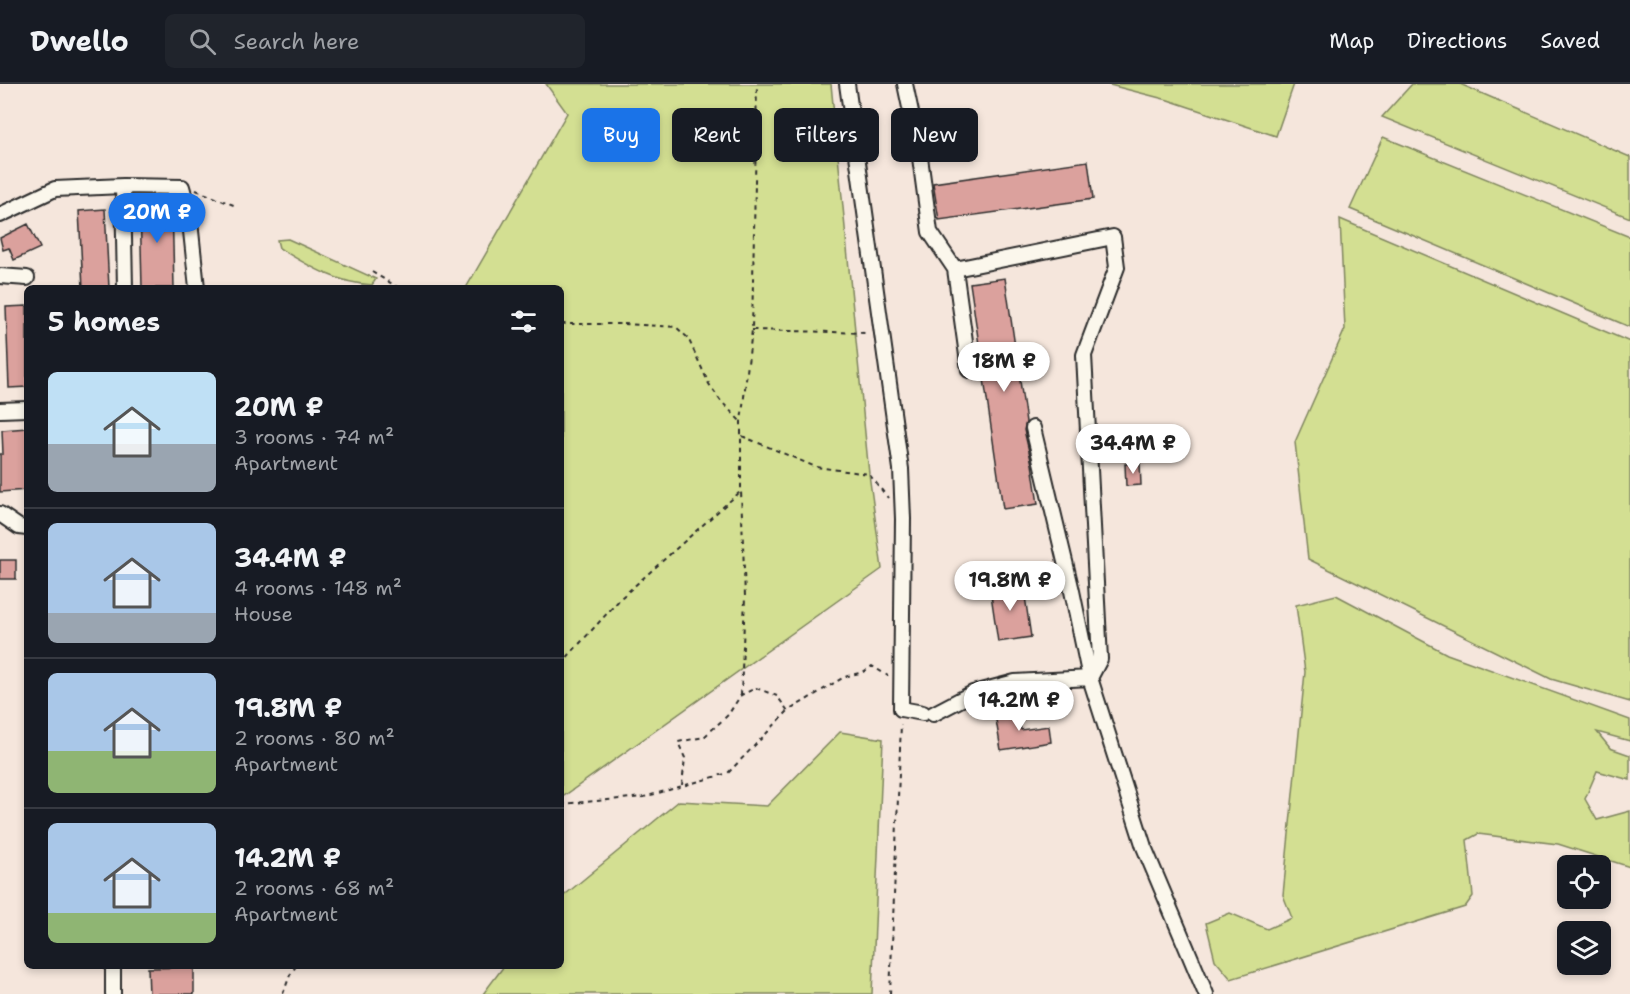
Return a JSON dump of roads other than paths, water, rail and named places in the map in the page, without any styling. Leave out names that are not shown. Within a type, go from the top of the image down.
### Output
[{"type":"street","points":[[847,84],[901,469],[901,703],[928,713],[973,693],[1015,682],[1090,678]]},
{"type":"street","points":[[905,84],[919,150],[930,232],[955,269],[969,370]]},
{"type":"street","points":[[123,186],[125,285]]},
{"type":"street","points":[[0,215],[54,189],[123,186],[182,187],[189,213],[197,285]]},
{"type":"street","points":[[955,269],[1113,237],[1118,267],[1084,355],[1100,659],[1090,678]]},
{"type":"street","points":[[0,276],[27,278]]},
{"type":"street","points":[[0,410],[24,409]]},
{"type":"street","points":[[1033,428],[1090,678],[1144,847],[1206,994]]},
{"type":"street","points":[[0,514],[19,527],[24,528]]},
{"type":"street","points":[[113,969],[113,994]]}]
